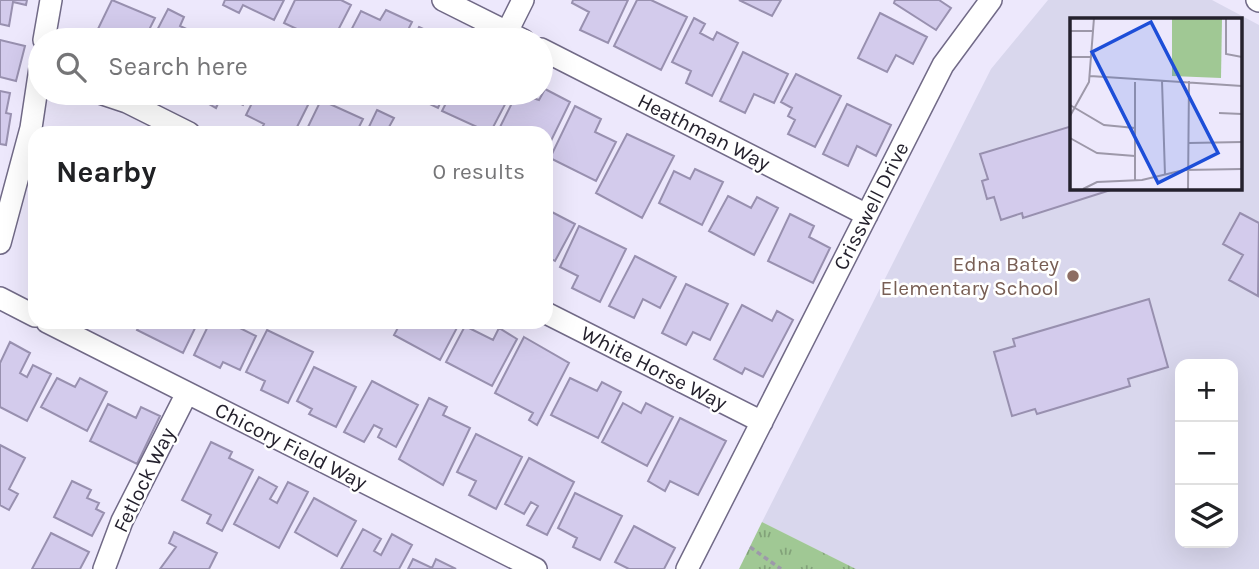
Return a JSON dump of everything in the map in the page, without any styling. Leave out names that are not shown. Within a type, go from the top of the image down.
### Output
[{"type":"street","points":[[46,28],[51,0]]},
{"type":"street","points":[[443,0],[499,28]]},
{"type":"street","points":[[517,28],[523,0]]},
{"type":"street","name":"Crisswell Drive","points":[[687,569],[943,65],[991,0]]},
{"type":"street","name":"Heathman Way","points":[[553,56],[867,215]]},
{"type":"street","points":[[30,126],[34,105]]},
{"type":"street","points":[[133,105],[175,126]]},
{"type":"street","points":[[0,243],[17,189],[28,135]]},
{"type":"street","points":[[0,298],[28,312]]},
{"type":"street","name":"White Horse Way","points":[[553,317],[762,422]]},
{"type":"street","name":"Chicory Field Way","points":[[61,329],[536,569]]},
{"type":"street","name":"Fetlock Way","points":[[104,569],[122,521],[187,393]]},
{"type":"path","points":[[750,547],[781,569]]},
{"type":"shaded area","name":"Edna Batey Elementary School","points":[[1048,0],[1212,0],[1259,25],[1259,569],[856,569],[762,522],[991,69]]},
{"type":"green space","points":[[762,522],[856,569],[739,569]]},
{"type":"building","points":[[0,0],[27,0],[26,5],[13,2],[9,26],[0,24]]},
{"type":"building","points":[[112,0],[155,18],[150,28],[98,28]]},
{"type":"building","points":[[225,0],[284,0],[274,20],[243,5],[239,13],[223,5]]},
{"type":"building","points":[[295,0],[341,0],[351,5],[339,28],[295,28],[284,23]]},
{"type":"building","points":[[573,0],[628,0],[608,43],[580,30],[589,12],[572,3]]},
{"type":"building","points":[[637,0],[651,0],[687,17],[661,70],[614,46]]},
{"type":"building","points":[[739,0],[781,0],[772,16]]},
{"type":"building","points":[[895,0],[939,0],[951,8],[936,30],[894,3]]},
{"type":"building","points":[[168,9],[184,17],[180,26],[184,28],[158,28]]},
{"type":"building","points":[[386,10],[412,22],[409,28],[352,28],[361,11],[380,20]]},
{"type":"building","points":[[880,13],[927,37],[913,64],[896,55],[887,72],[858,58]]},
{"type":"building","points":[[694,18],[705,24],[700,33],[713,40],[717,32],[738,43],[712,96],[686,83],[691,71],[672,62]]},
{"type":"building","points":[[0,40],[25,46],[16,81],[0,77]]},
{"type":"building","points":[[743,52],[788,74],[774,103],[754,94],[745,113],[720,101]]},
{"type":"building","points":[[796,74],[841,96],[815,147],[788,134],[795,120],[788,116],[792,108],[781,102]]},
{"type":"building","points":[[0,91],[10,93],[6,113],[11,114],[6,145],[0,144]]},
{"type":"building","points":[[553,93],[570,102],[553,137],[553,126],[500,126],[511,105],[553,105]]},
{"type":"building","points":[[847,104],[891,125],[876,156],[857,146],[848,166],[823,154]]},
{"type":"building","points":[[251,105],[308,105],[298,126],[263,126],[264,124],[246,115]]},
{"type":"building","points":[[319,105],[332,105],[363,119],[360,126],[308,126]]},
{"type":"building","points":[[445,105],[505,105],[494,126],[475,126],[442,111]]},
{"type":"building","points":[[575,106],[601,119],[595,132],[616,142],[596,181],[553,160],[553,152]]},
{"type":"building","points":[[377,110],[394,118],[390,126],[369,126]]},
{"type":"building","points":[[1070,127],[1070,189],[1114,189],[1023,218],[1022,213],[1001,220],[994,197],[987,199],[982,181],[988,179],[980,154]]},
{"type":"building","points":[[627,134],[674,156],[642,218],[596,193]]},
{"type":"building","points":[[695,169],[723,182],[702,225],[659,203],[674,171],[690,179]]},
{"type":"building","points":[[728,196],[751,208],[757,197],[778,208],[754,255],[709,231]]},
{"type":"building","points":[[553,213],[575,224],[555,261],[553,260]]},
{"type":"building","points":[[1240,213],[1259,223],[1258,296],[1229,280],[1243,255],[1223,244]]},
{"type":"building","points":[[790,214],[814,226],[809,237],[830,248],[813,283],[768,261]]},
{"type":"building","points":[[579,226],[626,249],[600,302],[572,288],[578,276],[560,267]]},
{"type":"building","points":[[635,256],[676,277],[660,308],[643,299],[634,318],[609,306]]},
{"type":"building","points":[[686,284],[728,304],[710,340],[693,332],[686,345],[662,333]]},
{"type":"building","points":[[1149,299],[1168,367],[1128,379],[1130,386],[1037,414],[1035,409],[1012,416],[994,352],[1015,346],[1013,339]]},
{"type":"building","points":[[742,305],[772,321],[777,311],[793,320],[763,377],[745,368],[742,374],[714,359]]},
{"type":"building","points":[[138,329],[195,329],[183,353]]},
{"type":"building","points":[[207,329],[242,329],[256,336],[240,370],[223,362],[220,368],[194,355]]},
{"type":"building","points":[[397,329],[456,329],[440,360],[394,335]]},
{"type":"building","points":[[463,329],[471,329],[493,340],[501,329],[517,339],[492,386],[446,362]]},
{"type":"building","points":[[267,330],[313,352],[288,403],[261,390],[265,381],[246,372]]},
{"type":"building","points":[[524,337],[569,363],[537,425],[529,420],[533,413],[495,393]]},
{"type":"building","points":[[10,342],[30,353],[20,373],[27,377],[33,365],[51,374],[27,421],[0,407],[0,363]]},
{"type":"building","points":[[314,367],[356,387],[336,427],[309,414],[312,409],[297,401]]},
{"type":"building","points":[[57,378],[75,387],[80,378],[107,392],[87,431],[41,407]]},
{"type":"building","points":[[570,378],[597,391],[602,382],[621,392],[598,438],[551,415]]},
{"type":"building","points":[[372,381],[418,405],[396,447],[378,437],[382,429],[374,425],[364,442],[344,432]]},
{"type":"building","points":[[429,398],[447,407],[443,415],[470,428],[443,485],[399,459]]},
{"type":"building","points":[[623,403],[641,413],[646,403],[673,417],[647,466],[602,442]]},
{"type":"building","points":[[108,404],[136,418],[141,407],[160,416],[137,464],[90,441]]},
{"type":"building","points":[[680,418],[726,441],[698,495],[670,481],[665,491],[648,481]]},
{"type":"building","points":[[476,434],[522,457],[496,509],[469,495],[476,481],[457,472]]},
{"type":"building","points":[[211,442],[232,452],[229,458],[253,470],[222,531],[207,523],[211,515],[182,500]]},
{"type":"building","points":[[0,445],[25,458],[9,489],[18,494],[9,510],[0,505]]},
{"type":"building","points":[[529,458],[574,482],[547,535],[527,525],[538,506],[531,502],[524,514],[505,504]]},
{"type":"building","points":[[259,477],[277,487],[270,499],[277,503],[288,482],[308,492],[279,548],[234,524]]},
{"type":"building","points":[[72,481],[91,490],[87,498],[99,503],[96,509],[104,513],[92,536],[54,517]]},
{"type":"building","points":[[575,493],[622,516],[600,560],[573,547],[577,538],[558,528]]},
{"type":"building","points":[[314,498],[356,521],[337,556],[295,532]]},
{"type":"building","points":[[634,526],[675,548],[664,569],[629,569],[615,562]]},
{"type":"building","points":[[363,529],[381,539],[374,551],[381,555],[392,534],[412,545],[399,569],[341,569]]},
{"type":"building","points":[[174,532],[217,553],[209,569],[160,569],[176,547],[169,543]]},
{"type":"building","points":[[51,533],[89,552],[80,569],[32,569]]},
{"type":"building","points":[[413,559],[432,568],[436,559],[456,569],[408,569]]},
{"type":"place","name":"Edna Batey Elementary School","points":[[1073,276]]}]
